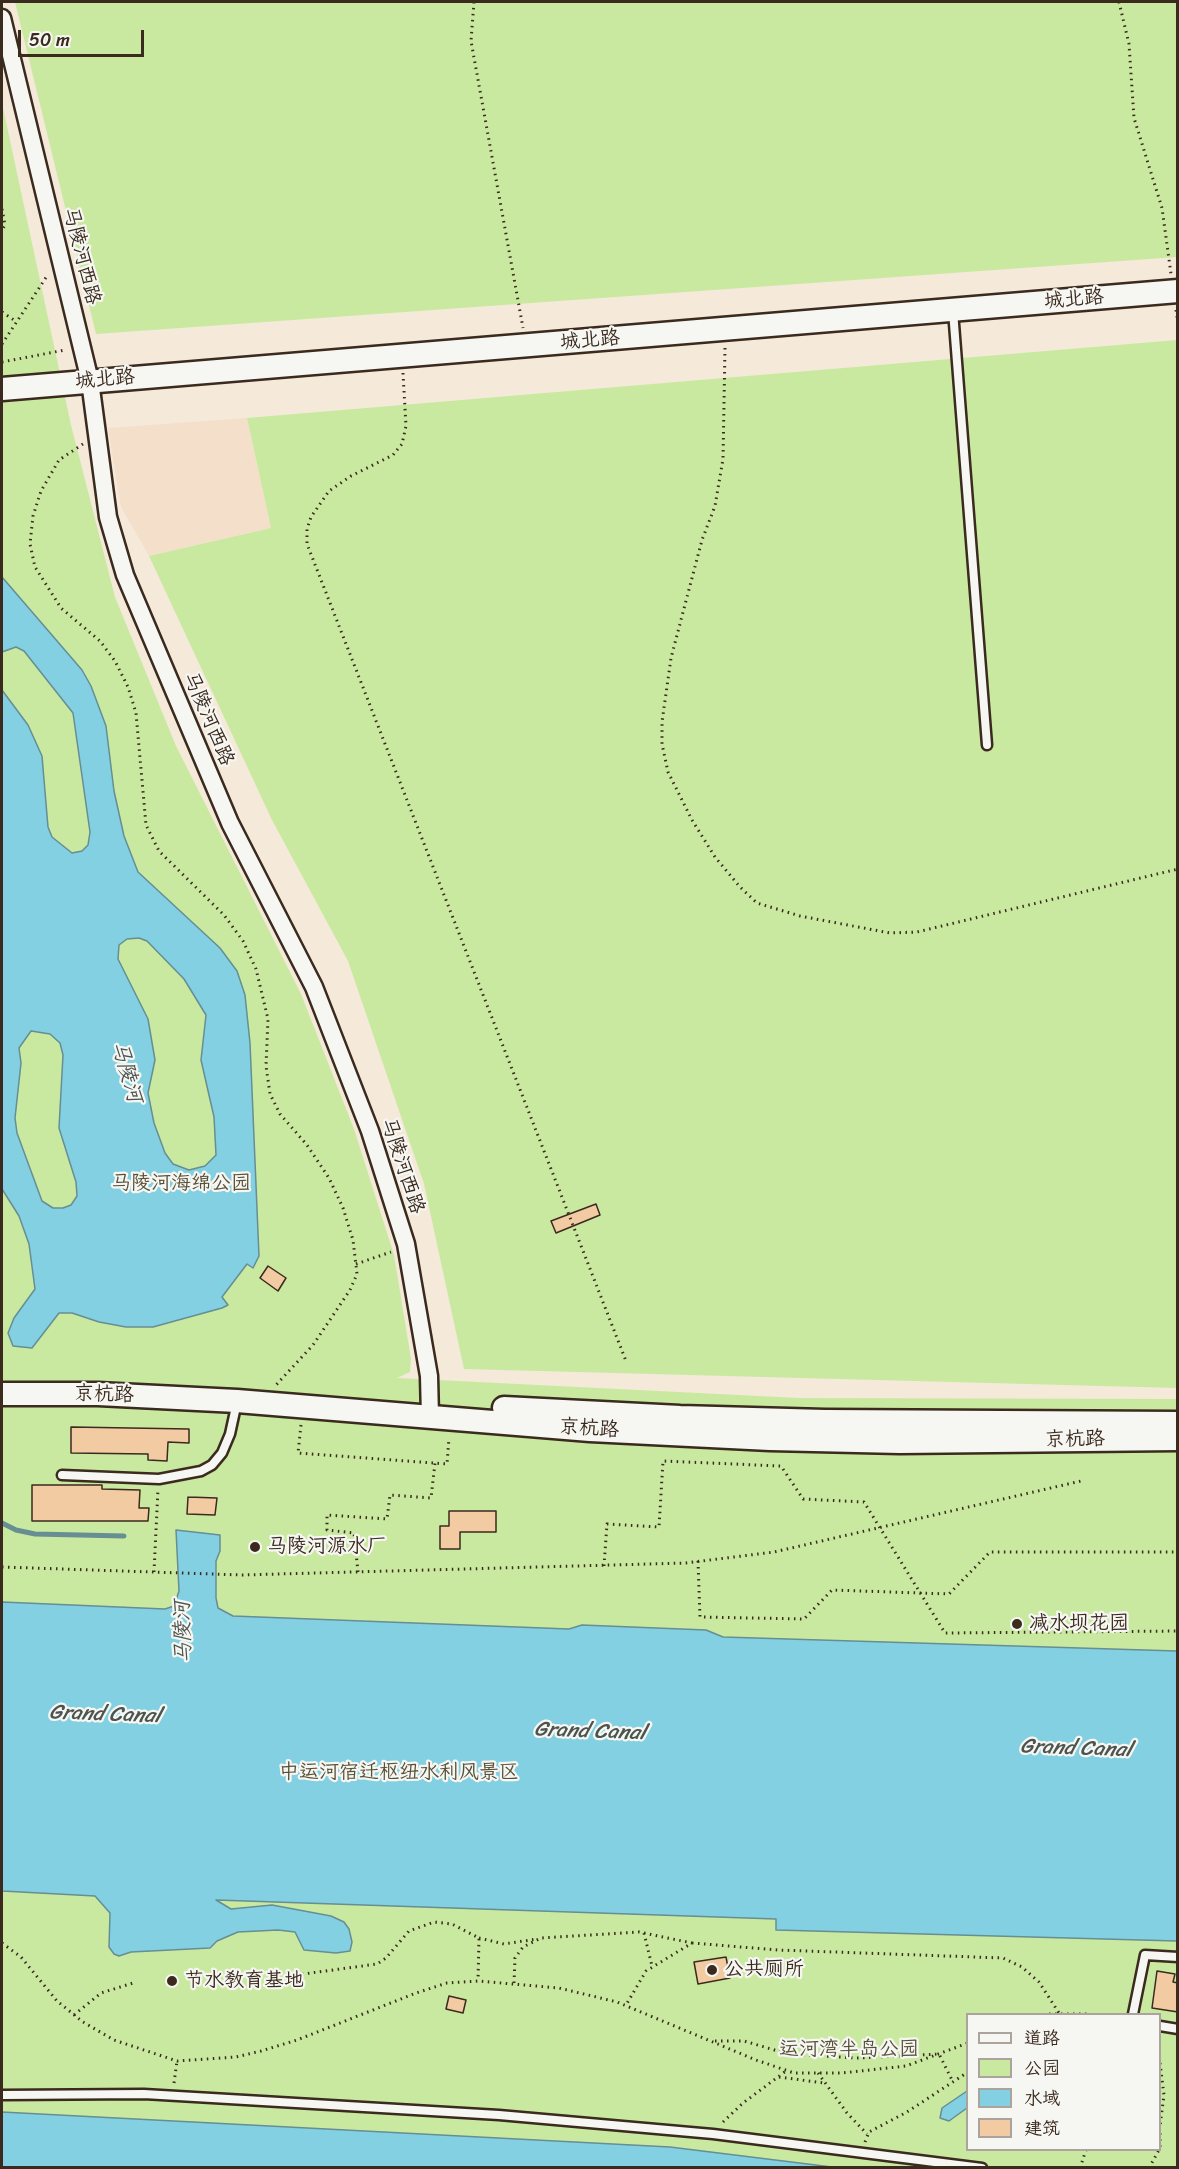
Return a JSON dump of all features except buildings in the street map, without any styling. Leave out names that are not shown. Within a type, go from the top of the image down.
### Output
[{"type":"street","name":"马陵河西路","points":[[2,18],[90,381],[108,517],[125,575],[230,823],[314,987],[370,1131],[406,1244],[437,1413]]},
{"type":"street","name":"城北路","points":[[2,389],[1176,291]]},
{"type":"street","name":"京杭路","points":[[2,1382],[268,1393],[437,1413],[1178,1424]]},
{"type":"street","name":"京杭路","points":[[2,1394],[98,1394],[237,1401],[437,1413],[770,1439],[900,1442],[1178,1439]]},
{"type":"lane","points":[[953,310],[987,745]]},
{"type":"lane","points":[[62,1475],[159,1479],[201,1471],[212,1464],[222,1453],[230,1434],[237,1401]]},
{"type":"lane","points":[[1133,2013],[1145,1955],[1178,1957]]},
{"type":"lane","points":[[1161,2026],[1178,2029]]},
{"type":"lane","points":[[2,2094],[172,2095],[510,2116],[713,2134],[982,2168]]},
{"type":"path","points":[[474,2],[471,41],[528,346]]},
{"type":"path","points":[[1119,2],[1129,44],[1134,118],[1162,208],[1176,291]]},
{"type":"path","points":[[2,209],[5,225],[2,230]]},
{"type":"path","points":[[2,344],[60,257]]},
{"type":"path","points":[[2,312],[16,322]]},
{"type":"path","points":[[725,330],[723,459],[715,506],[702,540],[670,658],[662,722],[662,744],[668,772],[676,790],[715,857],[734,880],[757,903],[775,909],[890,933],[936,929],[1178,869]]},
{"type":"path","points":[[2,362],[82,347]]},
{"type":"path","points":[[402,357],[406,426],[402,444],[393,455],[351,476],[329,491],[311,517],[307,544],[626,1361]]},
{"type":"path","points":[[97,435],[59,460],[49,473],[33,516],[30,543],[35,567],[62,608],[100,641],[115,661],[128,687],[136,713],[146,825],[159,850],[224,915],[243,941],[256,969],[268,1019],[266,1066],[270,1094],[280,1114],[307,1145],[329,1178],[343,1208],[353,1240],[357,1274],[334,1316],[313,1345],[268,1393]]},
{"type":"path","points":[[356,1264],[370,1261],[406,1244]]},
{"type":"path","points":[[302,1416],[298,1453],[447,1464],[437,1413]]},
{"type":"path","points":[[604,1567],[607,1524],[659,1527],[663,1461],[781,1466],[803,1499],[864,1502],[945,1633],[1178,1632]]},
{"type":"path","points":[[358,1572],[354,1533],[327,1530],[327,1515],[387,1519],[390,1495],[431,1498],[435,1463]]},
{"type":"path","points":[[154,1572],[159,1479]]},
{"type":"path","points":[[2,1567],[242,1575],[604,1567],[698,1561],[774,1552],[1081,1481]]},
{"type":"path","points":[[698,1561],[700,1617],[804,1619],[832,1590],[949,1594],[990,1552],[1178,1552]]},
{"type":"path","points":[[296,1976],[376,1964],[386,1958],[409,1932],[425,1923],[452,1924],[479,1938],[504,1944],[556,1935],[644,1933],[692,1943],[778,1950],[1003,1958],[1022,1966],[1039,1982],[1059,2013]]},
{"type":"path","points":[[644,1933],[652,1966]]},
{"type":"path","points":[[478,1981],[479,1938]]},
{"type":"path","points":[[513,1983],[515,1958],[523,1947],[541,1938]]},
{"type":"path","points":[[2,1943],[21,1957],[57,2001],[74,2015],[114,2040],[177,2061],[236,2057],[261,2051],[297,2040],[416,1993],[447,1983],[478,1981],[560,1988],[626,2005],[786,2071],[818,2073],[880,2070],[906,2066],[966,2044]]},
{"type":"path","points":[[626,2005],[640,1979],[652,1966],[692,1943]]},
{"type":"path","points":[[74,2015],[101,1993],[133,1983]]},
{"type":"path","points":[[712,2041],[744,2041],[788,2054],[857,2058],[939,2054]]},
{"type":"path","points":[[939,2054],[953,2082]]},
{"type":"path","points":[[172,2095],[177,2061]]},
{"type":"path","points":[[713,2134],[743,2103],[786,2071]]},
{"type":"path","points":[[1161,2071],[1164,2095],[1161,2118]]},
{"type":"path","points":[[818,2073],[867,2134],[864,2153]]},
{"type":"path","points":[[867,2134],[966,2073]]},
{"type":"path","points":[[779,2077],[824,2083]]},
{"type":"path","points":[[1080,2168],[1086,2151]]},
{"type":"path","points":[[1149,2168],[1158,2151]]},
{"type":"shaded area","points":[[247,418],[271,528],[149,556],[121,507],[108,428]]},
{"type":"green space","points":[[15,2],[1177,2],[1177,257],[96,334]]},
{"type":"green space","name":"中运河宿迁枢纽水利风景区","points":[[2,103],[71,425],[115,597],[176,746],[301,994],[354,1129],[394,1255],[411,1359],[410,1372],[397,1378],[799,1398],[1177,1399],[1177,2167],[2,2167]]},
{"type":"green space","points":[[1177,340],[1177,1388],[464,1369],[424,1184],[348,961],[272,820],[149,556],[271,528],[247,418]]},
{"type":"water","points":[[2,577],[82,670],[91,686],[106,726],[114,791],[124,836],[138,872],[220,948],[237,971],[245,995],[250,1043],[259,1256],[253,1268],[247,1264],[222,1297],[228,1305],[153,1327],[126,1327],[99,1322],[72,1313],[59,1313],[32,1348],[13,1346],[8,1333],[14,1318],[35,1289],[29,1244],[19,1216],[2,1189],[2,690],[28,725],[42,756],[48,827],[52,837],[72,853],[82,851],[88,845],[90,832],[73,713],[24,651],[16,647],[2,652]],"holes":[[[139,938],[147,941],[184,979],[206,1015],[201,1060],[214,1117],[216,1155],[205,1166],[189,1170],[173,1164],[165,1153],[154,1123],[148,1093],[155,1060],[148,1019],[118,959],[119,945],[127,939]],[[31,1031],[50,1034],[60,1043],[63,1055],[59,1128],[76,1182],[77,1196],[71,1205],[63,1208],[53,1208],[42,1201],[17,1133],[15,1118],[21,1063],[19,1048]]]},
{"type":"water","name":"Grand Canal","points":[[176,1530],[220,1535],[220,1551],[216,1561],[216,1598],[218,1608],[233,1616],[569,1629],[582,1625],[706,1630],[723,1637],[1177,1651],[1177,1941],[776,1930],[776,1919],[216,1900],[231,1909],[272,1905],[331,1916],[344,1922],[349,1929],[352,1942],[350,1951],[336,1953],[304,1950],[295,1932],[278,1930],[238,1932],[217,1941],[210,1948],[131,1952],[119,1956],[114,1954],[109,1947],[110,1913],[95,1896],[2,1891],[2,1602],[165,1609],[174,1606],[179,1591]]},
{"type":"water","points":[[966,2092],[966,2109],[949,2121],[940,2118],[942,2108]]},
{"type":"water","points":[[2,2112],[670,2147],[832,2167],[2,2167]]},
{"type":"waterway","name":"马陵河","points":[[2,1523],[16,1530],[35,1534],[124,1536]]},
{"type":"place","name":"马陵河源水厂","points":[[255,1547]]},
{"type":"place","name":"减水坝花园","points":[[1017,1624]]},
{"type":"place","name":"公共厕所","points":[[712,1970]]},
{"type":"place","name":"节水教育基地","points":[[172,1981]]},
{"type":"park label","name":"马陵河海绵公园","points":[[181,1184]]},
{"type":"park label","name":"运河湾半岛公园","points":[[849,2050]]}]
